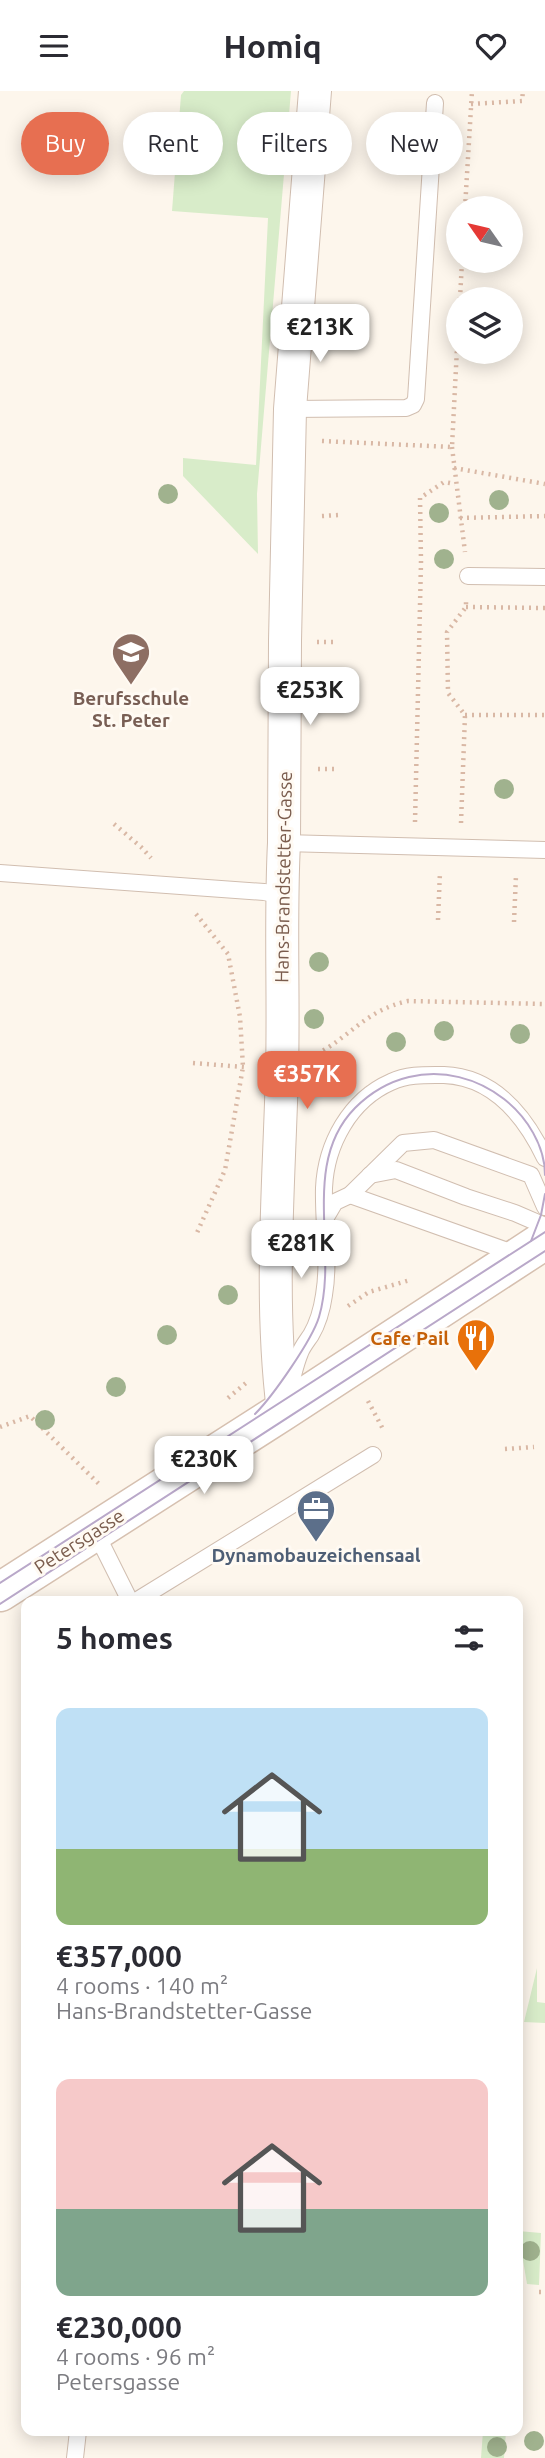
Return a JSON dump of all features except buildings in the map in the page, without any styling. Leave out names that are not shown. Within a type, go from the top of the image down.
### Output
[{"type":"main road","name":"Petersgasse","points":[[0,1592],[533,1248]]},
{"type":"street","name":"Hans-Brandstetter-Gasse","points":[[283,1411],[277,1359],[274,1283],[282,1070],[281,895],[290,409],[315,91]]},
{"type":"lane","points":[[290,409],[405,408],[413,405],[416,399],[435,103]]},
{"type":"lane","points":[[468,576],[545,576]]},
{"type":"lane","points":[[284,843],[545,850]]},
{"type":"lane","points":[[0,873],[281,895]]},
{"type":"lane","points":[[283,1411],[300,1352],[318,1319],[324,1297],[324,1186],[328,1159],[342,1125],[365,1098],[392,1081],[420,1075],[457,1076],[484,1085],[511,1105],[533,1133],[545,1158]]},
{"type":"lane","points":[[325,1219],[335,1202],[350,1195],[403,1143],[434,1140],[531,1175],[545,1207]]},
{"type":"lane","points":[[370,1175],[396,1170],[545,1226]]},
{"type":"lane","points":[[350,1195],[533,1248]]},
{"type":"lane","points":[[141,1596],[373,1455]]},
{"type":"lane","points":[[95,1531],[130,1596]]},
{"type":"lane","points":[[75,2458],[77,2436]]},
{"type":"path","points":[[467,196],[472,91]]},
{"type":"path","points":[[471,104],[522,101],[523,91]]},
{"type":"path","points":[[452,447],[468,576],[466,607],[447,632],[448,693],[465,715],[460,848]]},
{"type":"path","points":[[454,468],[545,484]]},
{"type":"path","points":[[414,847],[420,498],[444,482],[455,484]]},
{"type":"path","points":[[460,518],[545,516]]},
{"type":"path","points":[[466,607],[545,608]]},
{"type":"path","points":[[465,715],[545,715]]},
{"type":"path","points":[[114,824],[141,847],[228,954],[240,1017],[243,1067],[225,1170],[196,1235]]},
{"type":"path","points":[[438,920],[440,872]]},
{"type":"path","points":[[514,922],[516,875]]},
{"type":"path","points":[[316,1055],[366,1017],[399,1003],[545,1004]]},
{"type":"path","points":[[193,1063],[251,1068]]},
{"type":"path","points":[[347,1307],[369,1292],[408,1281]]},
{"type":"path","points":[[0,1427],[30,1416],[101,1486]]},
{"type":"path","points":[[505,1449],[534,1447]]},
{"type":"green space","points":[[184,91],[291,91],[289,112],[237,112],[237,175],[284,175],[257,494],[258,554],[183,476],[183,458],[256,465],[268,218],[172,211],[175,175],[223,175],[223,112],[180,112],[181,95]]},
{"type":"green space","points":[[537,1968],[537,2002],[545,2003],[545,2023],[524,2022]]},
{"type":"green space","points":[[523,2231],[541,2233],[539,2285],[527,2284],[523,2260]]},
{"type":"green space","points":[[483,2436],[506,2436],[504,2458],[481,2458]]},
{"type":"tram line","points":[[255,1414],[291,1367],[319,1317],[324,1291],[324,1208],[329,1155],[338,1130],[367,1097],[394,1082],[422,1075],[459,1077],[483,1086],[504,1099],[527,1123],[542,1153],[545,1175]]},
{"type":"tram line","points":[[531,1241],[541,1215],[545,1194]]},
{"type":"tram line","points":[[0,1583],[545,1232]]},
{"type":"tram line","points":[[0,1604],[545,1251]]},
{"type":"place","name":"Berufsschule St. Peter","points":[[131,686]]},
{"type":"place","name":"Cafe Pail","points":[[476,1372]]},
{"type":"place","name":"Dynamobauzeichensaal","points":[[316,1543]]}]
